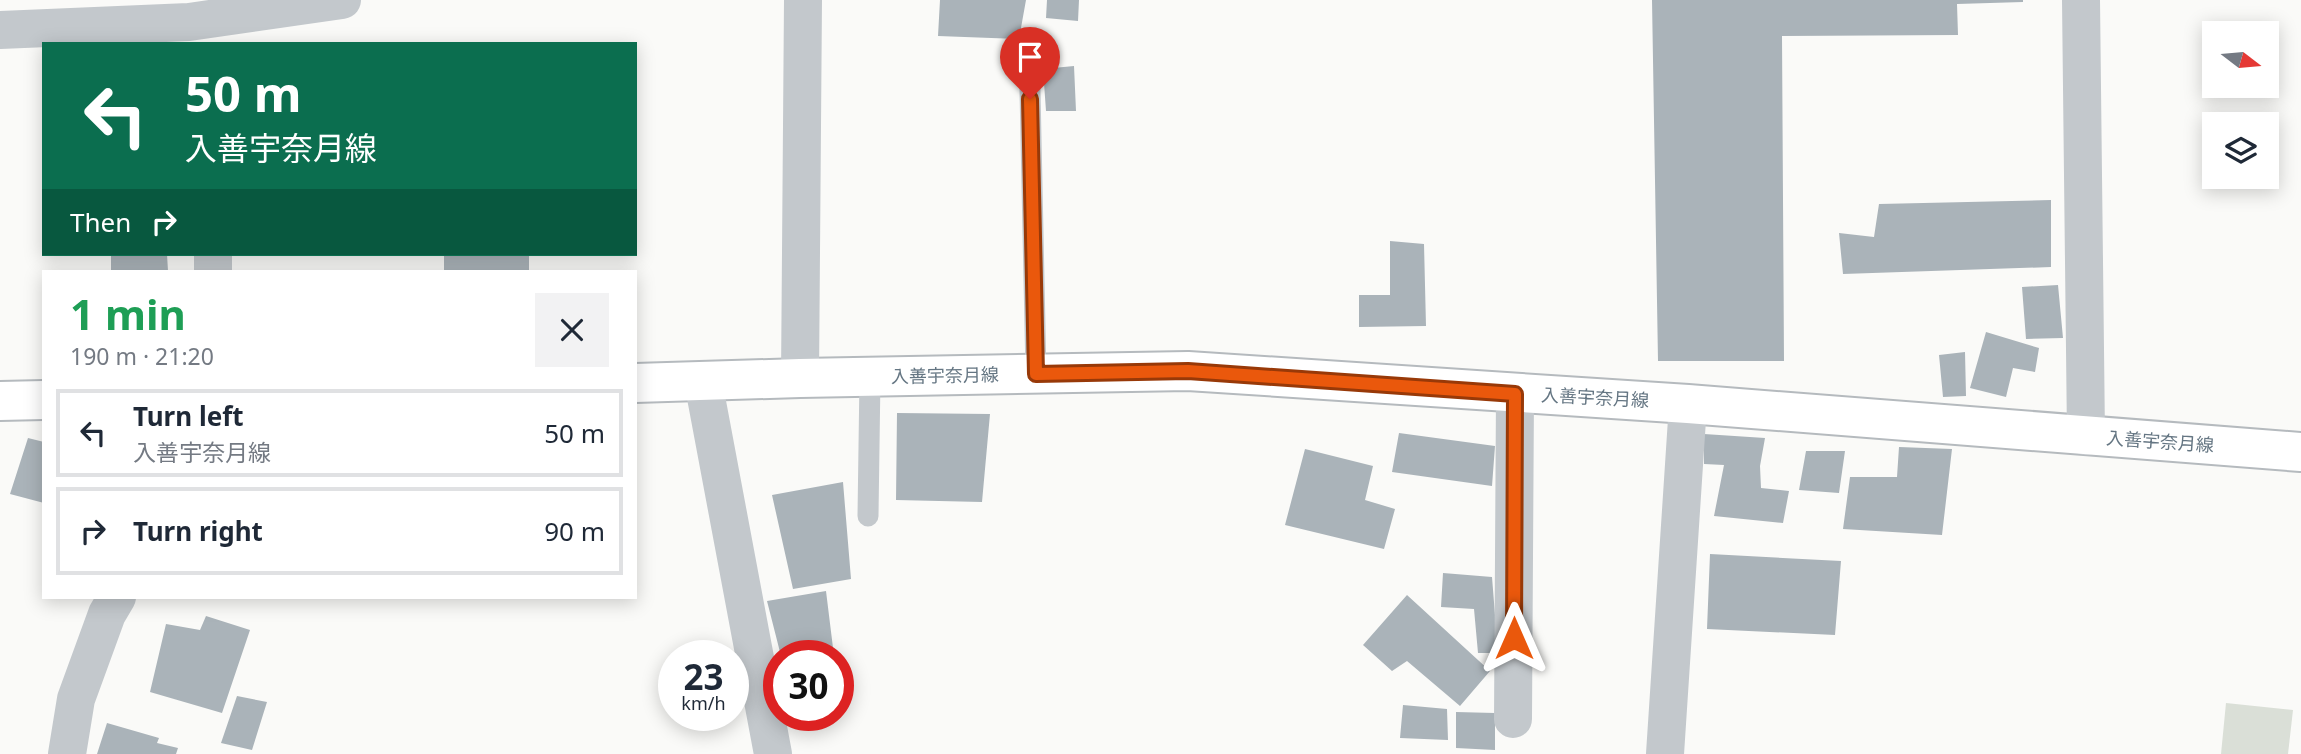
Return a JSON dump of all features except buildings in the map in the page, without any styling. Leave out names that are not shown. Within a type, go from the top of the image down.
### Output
[{"type":"main road","name":"入善宇奈月線","points":[[637,383],[1188,371],[1688,404],[2301,452]]},
{"type":"main road","points":[[0,401],[42,400]]},
{"type":"street","points":[[0,30],[189,22],[342,0]]},
{"type":"street","points":[[800,378],[803,0]]},
{"type":"street","points":[[2081,0],[2086,436]]},
{"type":"street","points":[[703,381],[773,754]]},
{"type":"street","points":[[1513,719],[1515,394]]},
{"type":"street","points":[[1665,754],[1688,404]]},
{"type":"street","points":[[67,754],[76,699],[107,614],[116,599]]},
{"type":"lane","points":[[1029,44],[1036,374]]},
{"type":"lane","points":[[868,516],[870,377]]},
{"type":"shaded area","points":[[2226,703],[2293,710],[2288,754],[2221,754]]},
{"type":"route","points":[[1030,99],[1036,374],[1188,371],[1515,394],[1514,638]]}]
